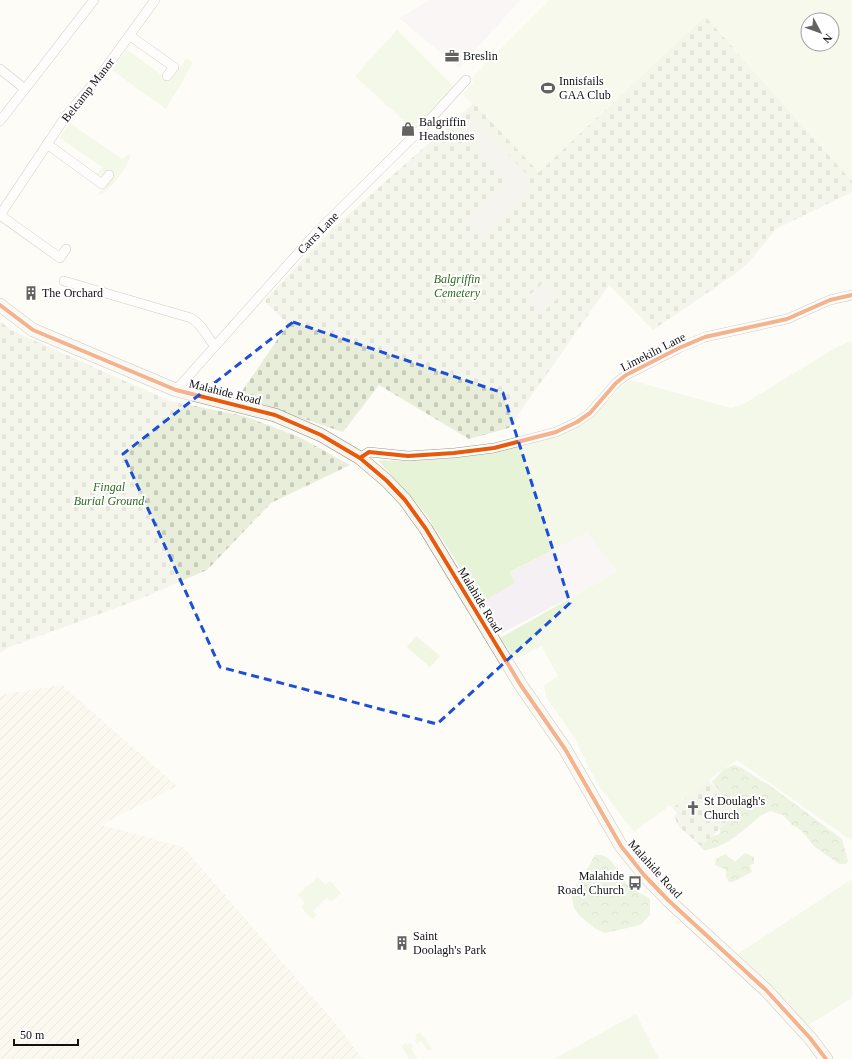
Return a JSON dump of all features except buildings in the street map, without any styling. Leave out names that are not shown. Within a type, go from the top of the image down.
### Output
[{"type":"main road","name":"Malahide Road","points":[[0,305],[33,330],[176,390],[275,415],[321,435],[360,458],[387,480],[405,500],[426,529],[520,684],[565,749],[624,850],[668,900],[766,990],[810,1038],[826,1059]]},
{"type":"street","points":[[0,121],[94,0]]},
{"type":"street","name":"Belcamp Manor","points":[[66,249],[60,258],[0,215],[66,116],[100,76],[155,0]]},
{"type":"street","points":[[130,36],[174,67],[167,76]]},
{"type":"street","points":[[0,69],[25,89]]},
{"type":"street","name":"Carrs Lane","points":[[176,390],[317,232],[422,127],[466,80]]},
{"type":"street","points":[[47,144],[102,184],[109,175]]},
{"type":"street","points":[[64,281],[191,318],[203,327],[206,337],[215,346]]},
{"type":"street","name":"Limekiln Lane","points":[[360,458],[369,452],[408,456],[454,453],[494,448],[556,432],[577,422],[590,413],[616,383],[626,375],[679,348],[705,337],[787,319],[830,300],[852,294]]},
{"type":"highlighted area","points":[[293,322],[503,393],[570,603],[437,724],[220,667],[123,454]]},
{"type":"shaded area","points":[[430,0],[520,0],[459,68],[399,18]]},
{"type":"shaded area","points":[[473,116],[528,176],[532,187],[482,236],[468,220],[507,182],[460,129]]},
{"type":"shaded area","points":[[543,283],[558,298],[541,314],[526,298]]},
{"type":"shaded area","points":[[589,531],[617,573],[502,633],[481,601],[515,583],[509,573]]},
{"type":"shaded area","points":[[62,685],[177,786],[101,825],[183,847],[341,1030],[362,1059],[0,1059],[0,695]]},
{"type":"green space","name":"Innisfails GAA Club","points":[[550,0],[852,0],[852,181],[705,16],[539,172],[474,103],[472,104],[463,94],[474,83],[471,79]]},
{"type":"green space","name":"Balgriffin Cemetery","points":[[705,16],[852,181],[852,192],[776,229],[749,262],[739,271],[653,330],[609,285],[509,428],[469,439],[379,385],[343,432],[238,397],[288,324],[264,301],[332,229],[474,103],[539,172]]},
{"type":"green space","points":[[397,30],[453,86],[413,129],[355,76]]},
{"type":"green space","points":[[127,50],[170,81],[187,58],[193,63],[166,109],[112,70]]},
{"type":"green space","points":[[70,123],[122,159],[129,154],[131,155],[126,166],[118,177],[100,195],[98,194],[112,177],[106,172],[101,175],[96,175],[102,167],[60,138]]},
{"type":"green space","name":"Fingal Burial Ground","points":[[0,321],[11,330],[170,401],[244,416],[299,437],[350,465],[271,503],[207,570],[135,601],[7,648],[0,653]]},
{"type":"green space","points":[[852,341],[852,841],[737,760],[708,780],[673,808],[670,805],[634,832],[598,785],[574,737],[546,697],[544,686],[558,676],[542,646],[516,659],[500,638],[617,572],[588,532],[510,572],[515,583],[482,602],[426,514],[378,460],[407,461],[454,457],[579,425],[600,409],[630,380],[731,408],[742,405],[837,347]]},
{"type":"green space","points":[[416,636],[440,656],[430,667],[407,647]]},
{"type":"green space","points":[[734,765],[768,784],[842,839],[848,861],[846,864],[839,864],[815,847],[801,830],[792,825],[783,815],[770,811],[763,814],[720,846],[704,850],[694,840],[695,833],[714,836],[720,833],[720,818],[727,802],[712,782],[724,769]]},
{"type":"green space","points":[[708,780],[739,812],[701,846],[679,827],[674,816],[677,813],[673,808]]},
{"type":"green space","points":[[745,853],[754,857],[754,864],[750,865],[752,872],[733,882],[729,882],[726,877],[726,870],[715,865],[716,859],[725,854],[735,862]]},
{"type":"green space","points":[[595,855],[607,857],[628,885],[650,899],[650,915],[640,925],[605,933],[596,929],[580,916],[574,908],[572,898],[573,889],[583,877]]},
{"type":"green space","points":[[318,877],[325,885],[330,881],[341,893],[331,902],[327,897],[313,911],[317,915],[312,919],[301,907],[305,903],[298,895]]},
{"type":"green space","points":[[852,879],[852,998],[805,1027],[735,956]]},
{"type":"green space","points":[[636,1014],[659,1059],[554,1059]]},
{"type":"green space","points":[[420,1032],[432,1049],[428,1051],[421,1041],[417,1044],[415,1040],[417,1038],[415,1036]]},
{"type":"green space","points":[[406,1043],[407,1045],[410,1043],[413,1047],[411,1049],[418,1059],[410,1059],[401,1046]]},
{"type":"cycle path","points":[[360,458],[369,452],[408,456],[454,453],[494,448],[556,432],[577,422],[590,413],[616,383],[626,375],[679,348],[705,337],[787,319],[830,300],[852,295]]},
{"type":"cycle path","points":[[0,305],[33,330],[176,390],[275,415],[321,435],[360,458],[387,481],[405,500],[426,529],[520,684],[565,749],[621,846],[644,875],[668,900],[766,990],[810,1038],[826,1059]]},
{"type":"place","name":"Breslin","points":[[452,56]]},
{"type":"place","name":"Innisfails GAA Club","points":[[548,88]]},
{"type":"place","name":"Balgriffin Headstones","points":[[408,129]]},
{"type":"place","name":"The Orchard","points":[[31,293]]},
{"type":"place","name":"St Doulagh's Church","points":[[693,808]]},
{"type":"place","name":"Malahide Road, Church","points":[[635,883]]},
{"type":"place","name":"Saint Doolagh's Park","points":[[402,943]]}]
